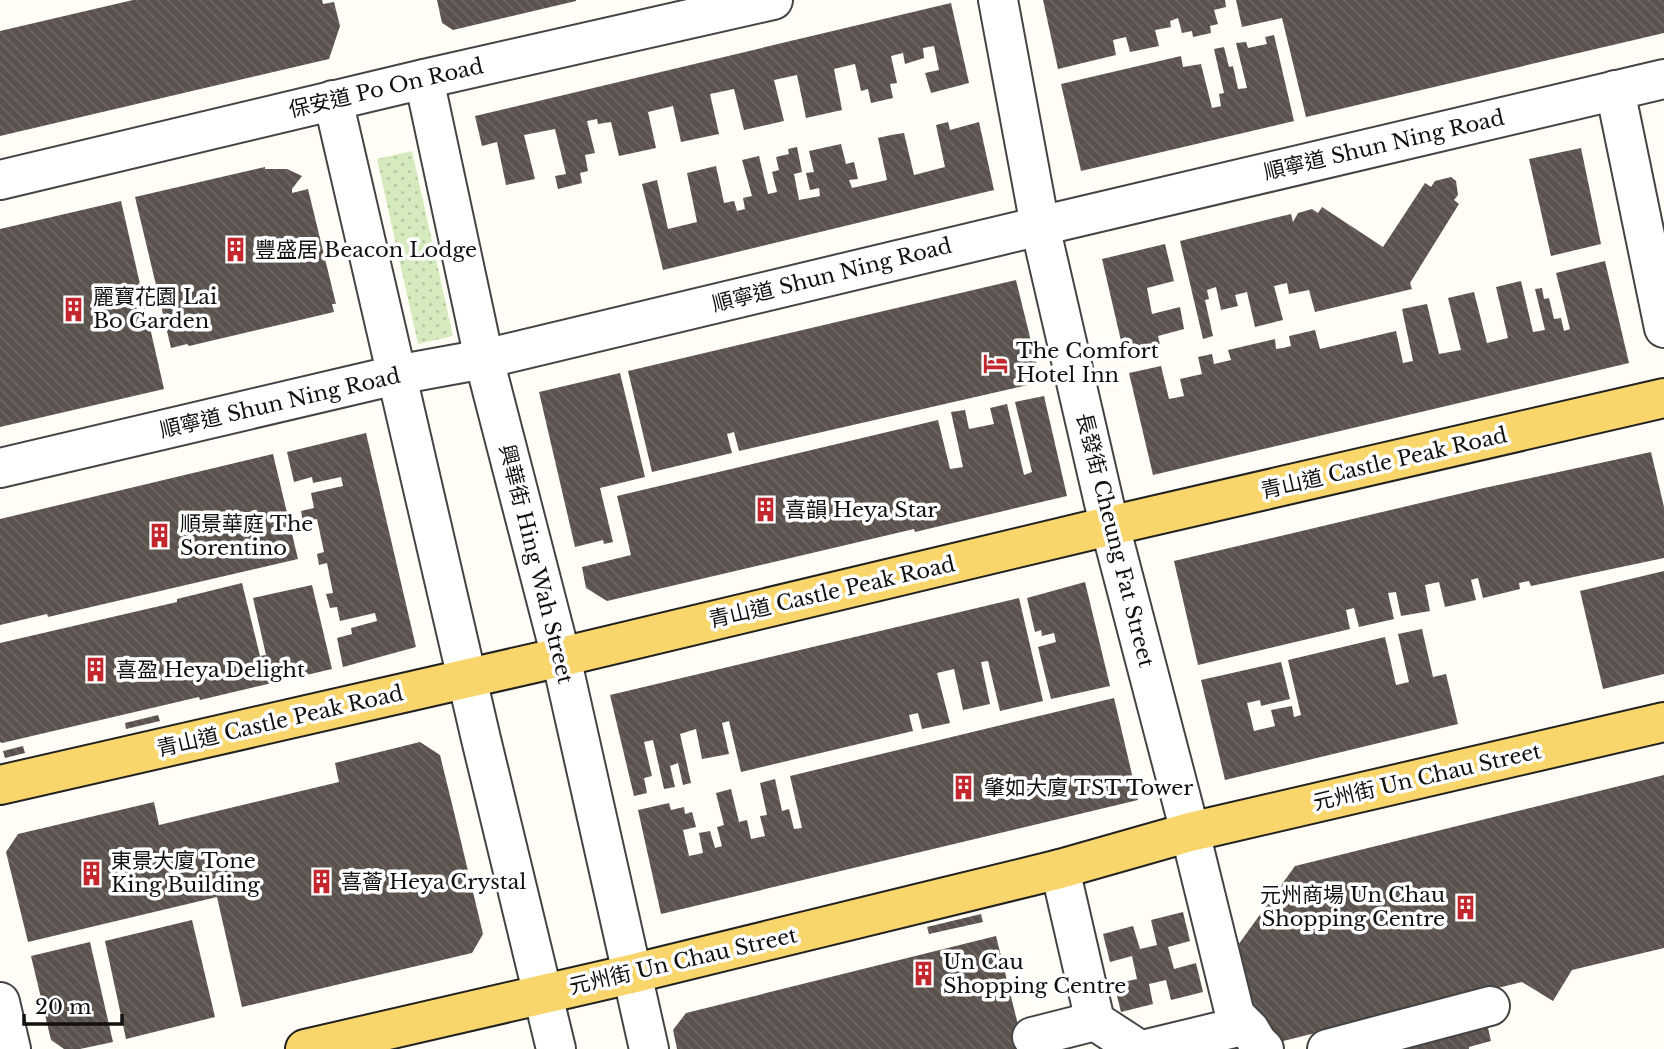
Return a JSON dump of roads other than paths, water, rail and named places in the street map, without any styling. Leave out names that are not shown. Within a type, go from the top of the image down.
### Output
[{"type":"main road","name":"青山道 Castle Peak Road","points":[[0,785],[561,657],[1109,526],[1664,398]]},
{"type":"main road","name":"元州街 Un Chau Street","points":[[305,1049],[631,974],[1060,869],[1191,832],[1664,722]]},
{"type":"street","name":"保安道 Po On Road","points":[[0,180],[333,100],[772,0]]},
{"type":"street","name":"長發街 Cheung Fat Street","points":[[998,0],[1040,226],[1109,526],[1191,832]]},
{"type":"street","name":"興華街 Hing Wah Street","points":[[424,79],[484,359],[561,657],[649,1049]]},
{"type":"street","name":"順寧道 Shun Ning Road","points":[[0,468],[396,375],[484,359],[1664,79]]},
{"type":"street","points":[[1615,90],[1664,328]]},
{"type":"street","points":[[333,100],[556,1049]]},
{"type":"street","points":[[1147,1049],[1238,1027],[1191,832]]},
{"type":"street","points":[[1060,869],[1095,1021],[1138,1049]]},
{"type":"street","points":[[0,1002],[11,1049]]},
{"type":"street","points":[[1327,1049],[1490,1006]]},
{"type":"street","points":[[1235,1015],[1264,1049]]},
{"type":"street","points":[[1032,1037],[1095,1021]]},
{"type":"place","name":"豐盛居 Beacon Lodge","points":[[235,250]]},
{"type":"place","name":"麗寶花園 Lai Bo Garden","points":[[73,309]]},
{"type":"place","name":"The Comfort Hotel Inn","points":[[996,363]]},
{"type":"place","name":"喜韻 Heya Star","points":[[765,510]]},
{"type":"place","name":"順景華庭 The Sorentino","points":[[160,536]]},
{"type":"place","name":"喜盈 Heya Delight","points":[[96,670]]},
{"type":"place","name":"肇如大廈 TST Tower","points":[[964,788]]},
{"type":"place","name":"東景大廈 Tone King Building","points":[[91,873]]},
{"type":"place","name":"喜薈 Heya Crystal","points":[[321,882]]},
{"type":"place","name":"元州商場 Un Chau Shopping Centre","points":[[1465,907]]},
{"type":"place","name":"Un Cau Shopping Centre","points":[[923,974]]}]
